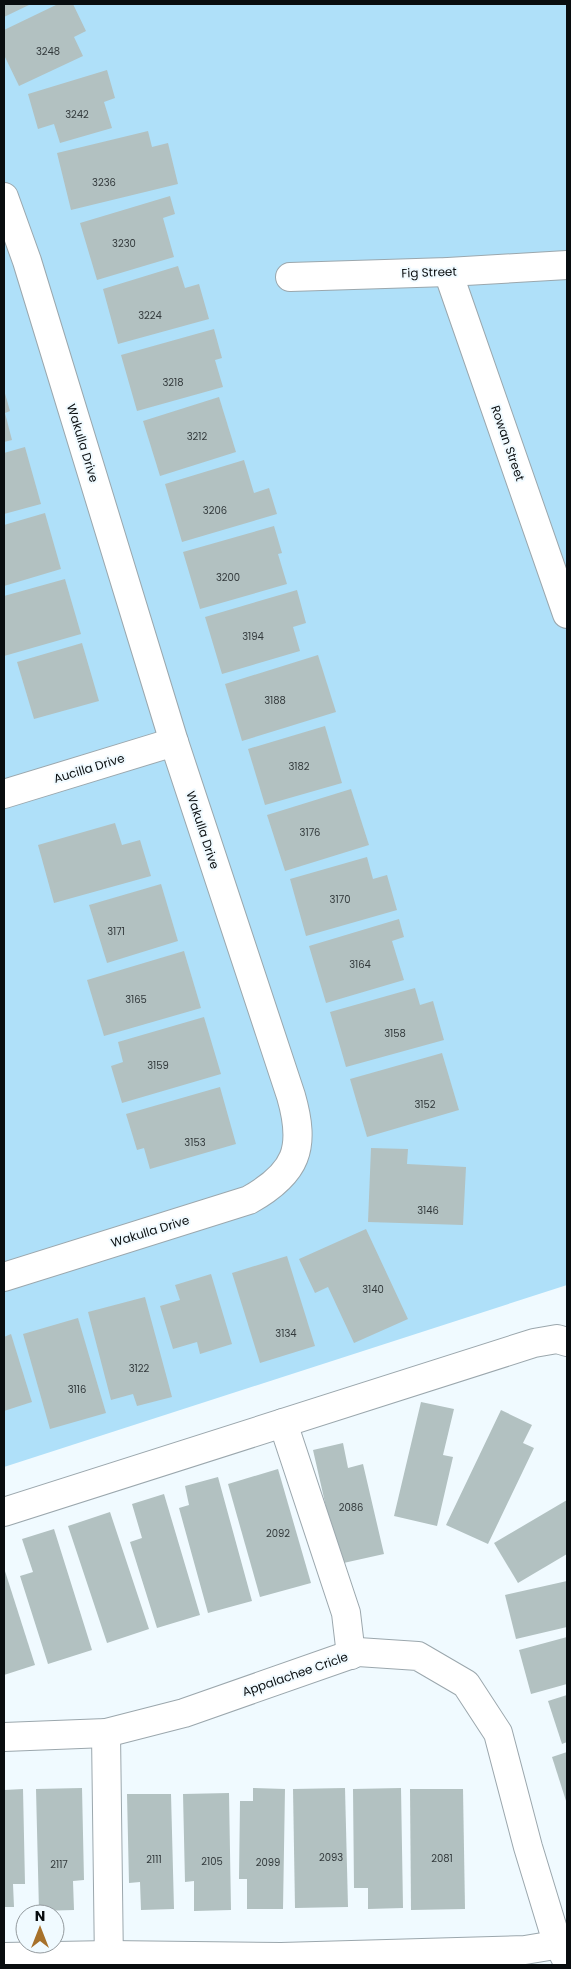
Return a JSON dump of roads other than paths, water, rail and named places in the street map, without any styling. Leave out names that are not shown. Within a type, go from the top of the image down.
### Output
[{"type":"street","name":"Wakulla Drive","points":[[4,197],[27,261],[174,742],[297,1118],[299,1133],[289,1168],[266,1190],[249,1200],[4,1277]]},
{"type":"street","name":"Fig Street","points":[[290,277],[448,272],[567,265]]},
{"type":"street","name":"Rowan Street","points":[[448,272],[567,614]]},
{"type":"street","name":"Aucilla Drive","points":[[4,794],[174,742]]},
{"type":"street","points":[[4,1512],[534,1343],[557,1339],[567,1342]]},
{"type":"street","points":[[282,1424],[346,1613],[351,1655]]},
{"type":"street","name":"Appalachee Cricle","points":[[4,1737],[106,1733],[184,1713],[358,1652],[418,1656],[466,1684],[498,1733],[528,1847],[565,1950]]},
{"type":"street","points":[[106,1733],[109,1960]]},
{"type":"street","points":[[4,1957],[109,1960],[565,1950]]}]
